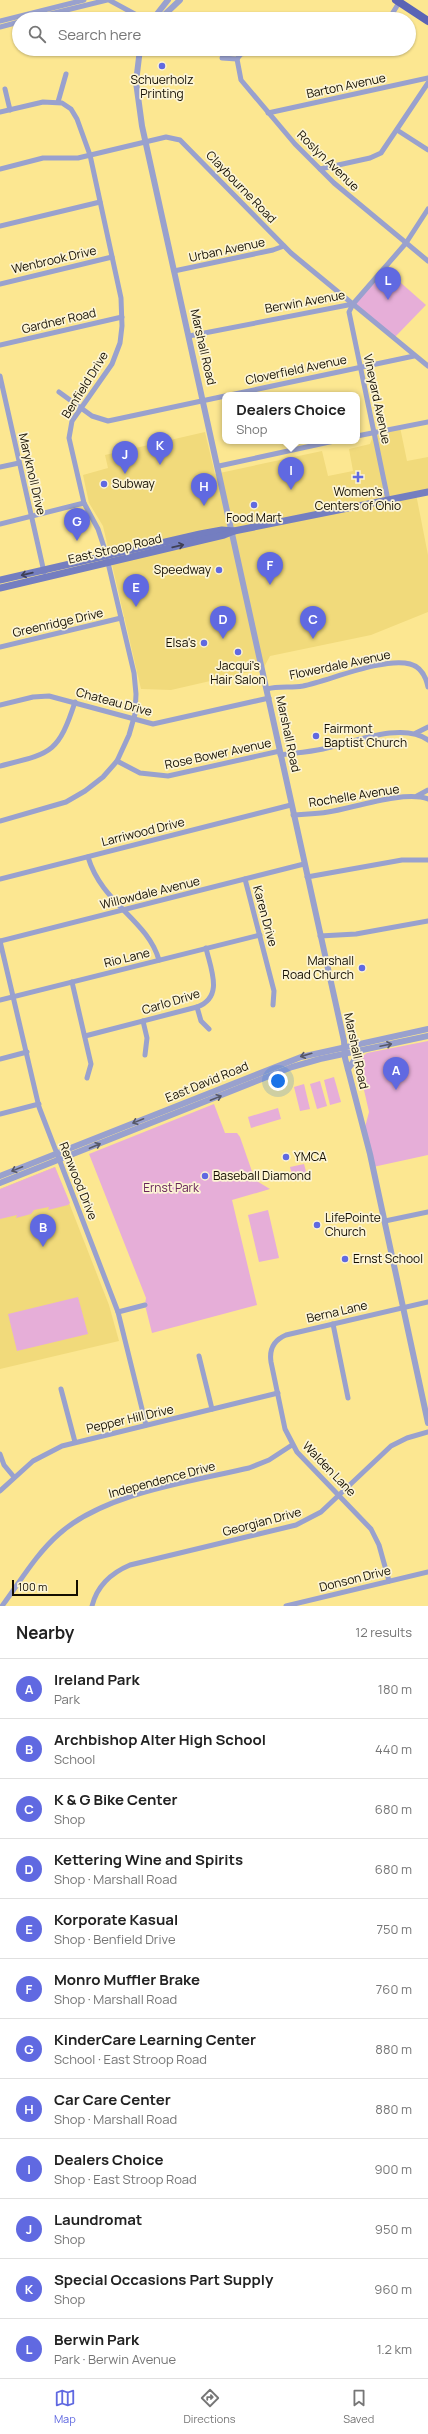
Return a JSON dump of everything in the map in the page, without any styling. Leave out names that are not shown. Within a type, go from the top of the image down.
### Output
[{"type":"main road","points":[[398,1],[414,12]]},
{"type":"main road","points":[[416,13],[428,21]]},
{"type":"main road","name":"East Stroop Road","points":[[0,588],[44,574],[107,559],[224,536],[234,531],[428,492]]},
{"type":"main road","name":"East Stroop Road","points":[[0,580],[44,574]]},
{"type":"street","points":[[36,12],[84,0]]},
{"type":"street","points":[[59,12],[108,0],[131,12]]},
{"type":"street","points":[[159,12],[168,0]]},
{"type":"street","points":[[167,12],[180,0]]},
{"type":"street","points":[[392,12],[398,1]]},
{"type":"street","points":[[0,21],[12,18]]},
{"type":"street","points":[[0,27],[12,24]]},
{"type":"street","name":"Marshall Road","points":[[139,56],[136,82],[146,142],[203,401],[234,531],[348,1069],[385,1221],[428,1423]]},
{"type":"street","points":[[222,58],[237,59],[239,56]]},
{"type":"street","name":"Roslyn Avenue","points":[[237,59],[241,80],[268,113],[320,169],[428,261]]},
{"type":"street","points":[[0,112],[43,102],[58,102],[66,74]]},
{"type":"street","name":"Barton Avenue","points":[[268,113],[428,78]]},
{"type":"street","points":[[320,169],[375,156],[384,149],[428,83]]},
{"type":"street","points":[[5,89],[10,110]]},
{"type":"street","name":"Benfield Drive","points":[[0,821],[55,807],[76,797],[103,777],[117,760],[129,735],[134,720],[135,683],[121,618],[102,539],[84,504],[69,438],[72,421],[104,378],[115,358],[121,335],[122,317],[112,257],[90,155],[75,114],[67,106],[58,102]]},
{"type":"street","points":[[397,130],[428,150]]},
{"type":"street","name":"Claybourne Road","points":[[0,169],[43,158],[70,158],[90,155],[166,137],[180,140],[284,246],[414,356],[428,366]]},
{"type":"street","points":[[0,226],[100,202]]},
{"type":"street","name":"Berwin Avenue","points":[[189,336],[352,304],[406,243],[428,209]]},
{"type":"street","name":"Urban Avenue","points":[[174,271],[273,250],[284,246]]},
{"type":"street","name":"Wenbrook Drive","points":[[0,284],[112,257]]},
{"type":"street","name":"Vineyard Avenue","points":[[352,304],[348,315],[388,500]]},
{"type":"street","name":"Gardner Road","points":[[0,345],[122,317]]},
{"type":"street","name":"Cloverfield Avenue","points":[[244,392],[414,356]]},
{"type":"street","name":"Maryknoll Drive","points":[[0,376],[44,574]]},
{"type":"street","points":[[59,392],[98,419],[108,421],[222,397]]},
{"type":"street","points":[[0,406],[6,405]]},
{"type":"street","points":[[360,435],[428,422]]},
{"type":"street","points":[[219,466],[320,444]]},
{"type":"street","points":[[0,467],[19,463]]},
{"type":"street","points":[[0,524],[84,504]]},
{"type":"street","name":"Greenridge Drive","points":[[0,647],[121,618]]},
{"type":"street","name":"Flowerdale Avenue","points":[[267,689],[301,686],[366,669],[399,663],[410,664],[417,667],[424,675],[428,687]]},
{"type":"street","name":"Chateau Drive","points":[[0,705],[41,696],[57,697],[145,724],[160,724],[269,698]]},
{"type":"street","points":[[0,766],[36,757],[54,748],[66,731],[75,702]]},
{"type":"street","name":"Rose Bower Avenue","points":[[415,734],[428,727]]},
{"type":"street","name":"Rose Bower Avenue","points":[[117,760],[140,772],[168,776],[280,753],[322,749],[382,734],[415,734],[428,740]]},
{"type":"street","name":"Rochelle Avenue","points":[[418,796],[428,790]]},
{"type":"street","name":"Rochelle Avenue","points":[[293,815],[328,812],[384,800],[418,796],[428,799]]},
{"type":"street","name":"Larriwood Drive","points":[[0,879],[291,805]]},
{"type":"street","points":[[88,857],[97,881],[152,941],[159,960]]},
{"type":"street","points":[[307,878],[394,861],[428,860]]},
{"type":"street","name":"Willowdale Avenue","points":[[0,941],[304,864]]},
{"type":"street","name":"Karen Drive","points":[[245,879],[274,991],[272,1005]]},
{"type":"street","points":[[320,936],[356,934],[428,922]]},
{"type":"street","name":"Rio Lane","points":[[0,1000],[260,935]]},
{"type":"street","name":"Renwood Drive","points":[[0,941],[39,1104],[57,1157],[118,1312],[146,1425]]},
{"type":"street","name":"Carlo Drive","points":[[85,1036],[197,1008],[208,1002],[214,989],[206,948]]},
{"type":"street","points":[[72,982],[91,1064],[87,1078]]},
{"type":"street","points":[[197,1008],[203,1025],[209,1029]]},
{"type":"street","points":[[144,1021],[147,1038],[145,1055]]},
{"type":"street","name":"East David Road","points":[[0,1183],[174,1107],[296,1058],[344,1046],[428,1029]]},
{"type":"street","name":"East David Road","points":[[0,1176],[177,1114],[292,1067],[345,1053],[428,1036]]},
{"type":"street","points":[[348,1069],[357,1054],[364,1049]]},
{"type":"street","points":[[0,1059],[27,1052]]},
{"type":"street","points":[[0,1114],[39,1104]]},
{"type":"street","points":[[174,1107],[177,1114]]},
{"type":"street","points":[[385,1221],[428,1212]]},
{"type":"street","name":"Berna Lane","points":[[277,1340],[286,1335],[428,1302]]},
{"type":"street","points":[[118,1312],[144,1305]]},
{"type":"street","points":[[333,1324],[348,1398]]},
{"type":"street","name":"Walden Lane","points":[[277,1340],[272,1347],[270,1359],[285,1429],[292,1445],[365,1520],[376,1536],[389,1581]]},
{"type":"street","points":[[199,1356],[212,1409]]},
{"type":"street","points":[[61,1389],[75,1442]]},
{"type":"street","name":"Pepper Hill Drive","points":[[0,1491],[43,1455],[75,1442],[278,1393]]},
{"type":"street","name":"Georgian Drive","points":[[92,1606],[101,1586],[121,1569],[139,1562],[296,1524],[321,1512],[392,1446],[407,1438],[428,1432]]},
{"type":"street","name":"Independence Drive","points":[[2,1606],[49,1543],[71,1524],[93,1510],[120,1499],[254,1466],[269,1460],[292,1445]]},
{"type":"street","points":[[0,1454],[4,1465],[14,1478]]},
{"type":"street","name":"Donson Drive","points":[[286,1606],[428,1572]]},
{"type":"shaded area","points":[[400,427],[407,461],[428,457],[428,492],[416,494],[428,555],[428,612],[371,635],[270,656],[263,669],[171,690],[141,689],[103,526],[89,503],[83,475],[108,468],[105,455],[205,432],[215,474],[322,451],[328,476],[353,471],[349,449],[370,444],[374,433]]},
{"type":"shaded area","points":[[55,1167],[109,1305],[119,1341],[0,1369],[0,1189]]},
{"type":"green space","points":[[384,268],[426,305],[394,338],[353,304]]},
{"type":"green space","points":[[428,1041],[428,1155],[373,1167],[364,1131],[369,1112],[359,1068],[359,1059],[367,1053]]},
{"type":"green space","points":[[334,1077],[341,1102],[330,1105],[324,1080]]},
{"type":"green space","points":[[320,1081],[327,1106],[317,1109],[310,1084]]},
{"type":"green space","points":[[304,1084],[310,1109],[300,1111],[294,1087]]},
{"type":"green space","name":"Ernst Park","points":[[214,1104],[225,1133],[237,1133],[240,1137],[255,1180],[270,1189],[232,1200],[257,1305],[152,1333],[145,1305],[146,1298],[89,1154]]},
{"type":"green space","points":[[278,1108],[281,1119],[251,1128],[248,1117]]},
{"type":"green space","points":[[304,1164],[307,1175],[293,1179],[290,1167]]},
{"type":"green space","points":[[55,1167],[70,1203],[68,1205],[48,1210],[49,1207],[34,1210],[31,1214],[16,1218],[17,1215],[0,1219],[0,1189]]},
{"type":"green space","points":[[268,1210],[279,1258],[259,1262],[248,1215]]},
{"type":"green space","points":[[78,1297],[88,1334],[17,1351],[8,1314]]},
{"type":"place","name":"Schuerholz Printing","points":[[162,66]]},
{"type":"place","name":"Berwin Park","points":[[388,300]]},
{"type":"place","name":"Special Occasions Part Supply","points":[[160,465]]},
{"type":"place","name":"Laundromat","points":[[125,474]]},
{"type":"place","name":"Women's Centers of Ohio","points":[[358,477]]},
{"type":"place","name":"Subway","points":[[104,484]]},
{"type":"place","name":"Dealers Choice","points":[[291,490]]},
{"type":"place","name":"Food Mart","points":[[254,505]]},
{"type":"place","name":"Car Care Center","points":[[204,506]]},
{"type":"place","name":"KinderCare Learning Center","points":[[77,541]]},
{"type":"place","name":"Speedway","points":[[219,570]]},
{"type":"place","name":"Monro Muffler Brake","points":[[270,585]]},
{"type":"place","name":"Korporate Kasual","points":[[136,607]]},
{"type":"place","name":"Kettering Wine and Spirits","points":[[223,639]]},
{"type":"place","name":"K & G Bike Center","points":[[313,639]]},
{"type":"place","name":"Elsa's","points":[[204,643]]},
{"type":"place","name":"Jacqui's Hair Salon","points":[[238,652]]},
{"type":"place","name":"Fairmont Baptist Church","points":[[316,736]]},
{"type":"place","name":"Marshall Road Church","points":[[362,968]]},
{"type":"place","name":"Ireland Park","points":[[396,1090]]},
{"type":"place","name":"YMCA","points":[[286,1157]]},
{"type":"place","name":"Baseball Diamond","points":[[205,1176]]},
{"type":"place","name":"LifePointe Church","points":[[317,1225]]},
{"type":"place","name":"Archbishop Alter High School","points":[[43,1247]]},
{"type":"place","name":"Ernst School","points":[[345,1259]]}]
